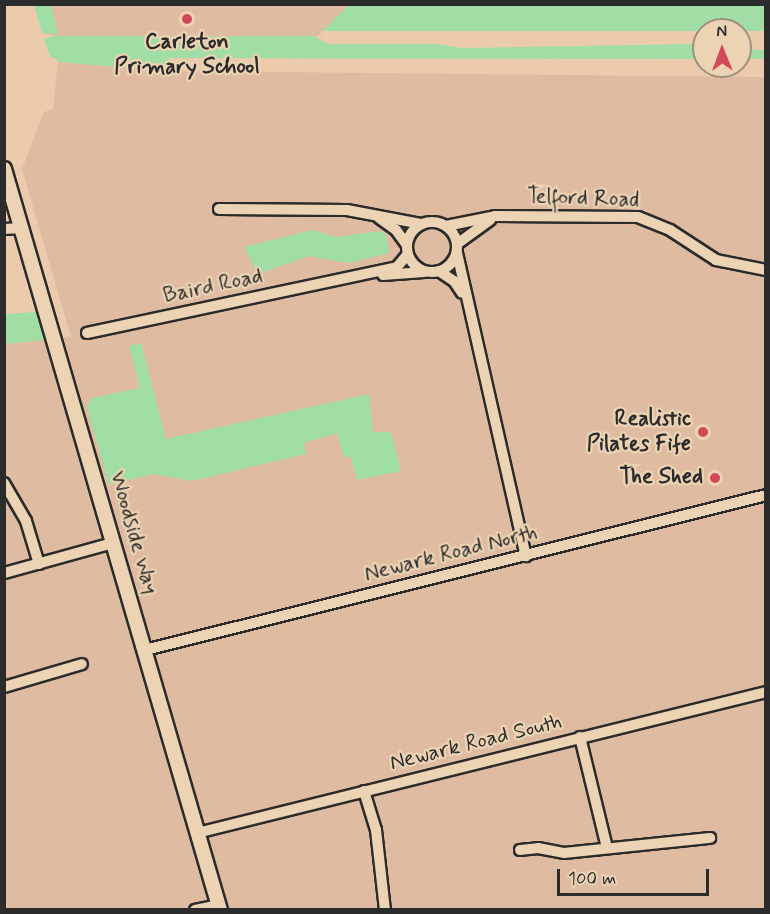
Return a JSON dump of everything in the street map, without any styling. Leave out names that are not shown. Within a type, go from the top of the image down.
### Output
[{"type":"street","name":"Woodside Way","points":[[4,169],[219,907]]},
{"type":"street","points":[[219,209],[372,213],[421,224]]},
{"type":"street","points":[[372,213],[396,230],[415,267],[454,281],[465,298]]},
{"type":"street","name":"Telford Road","points":[[446,226],[495,216],[638,218],[670,230],[716,260],[765,270]]},
{"type":"street","name":"Telford Road","points":[[457,248],[495,216]]},
{"type":"street","points":[[407,250],[408,236],[421,224],[432,221],[446,226],[457,248],[465,298],[526,556]]},
{"type":"street","points":[[4,229],[22,228]]},
{"type":"street","points":[[433,272],[450,264],[457,248]]},
{"type":"street","name":"Baird Road","points":[[87,333],[397,267],[407,250]]},
{"type":"street","name":"Baird Road","points":[[347,278],[433,272]]},
{"type":"street","points":[[4,483],[26,521],[39,564]]},
{"type":"street","name":"Newark Road North","points":[[145,650],[765,495]]},
{"type":"street","points":[[4,573],[113,543]]},
{"type":"street","points":[[4,687],[82,664]]},
{"type":"street","name":"Newark Road South","points":[[197,833],[765,692]]},
{"type":"street","points":[[580,737],[607,848]]},
{"type":"street","points":[[364,791],[376,830],[385,909]]},
{"type":"street","points":[[520,850],[538,848],[564,853],[710,838]]},
{"type":"street","points":[[195,909],[219,907]]},
{"type":"shaded area","name":"Carleton Primary School","points":[[34,5],[350,5],[317,37],[53,36],[42,33]]},
{"type":"shaded area","points":[[58,62],[167,71],[765,77],[765,909],[5,910],[5,344],[71,337],[22,169],[44,112],[53,109]]},
{"type":"green space","points":[[34,5],[51,5],[58,34],[42,33]]},
{"type":"green space","points":[[349,5],[765,5],[765,31],[752,31],[752,18],[692,18],[692,31],[322,31]]},
{"type":"green space","points":[[53,36],[314,36],[328,44],[437,44],[461,48],[692,44],[692,59],[169,58],[167,71],[58,62],[56,58],[51,58],[44,39]]},
{"type":"green space","points":[[752,49],[765,50],[765,59],[752,59]]},
{"type":"green space","points":[[313,230],[336,237],[381,231],[386,234],[389,253],[349,263],[309,256],[258,274],[244,247]]},
{"type":"green space","points":[[36,312],[45,340],[5,344],[5,314]]},
{"type":"green space","points":[[141,343],[166,439],[369,394],[373,432],[391,432],[401,471],[357,480],[351,457],[344,457],[337,433],[304,443],[306,454],[192,481],[153,474],[109,485],[87,407],[92,398],[140,388],[129,346]]},
{"type":"place","name":"Carleton Primary School","points":[[187,19]]},
{"type":"place","name":"Realistic Pilates Fife","points":[[703,432]]},
{"type":"place","name":"The Shed","points":[[715,478]]}]
